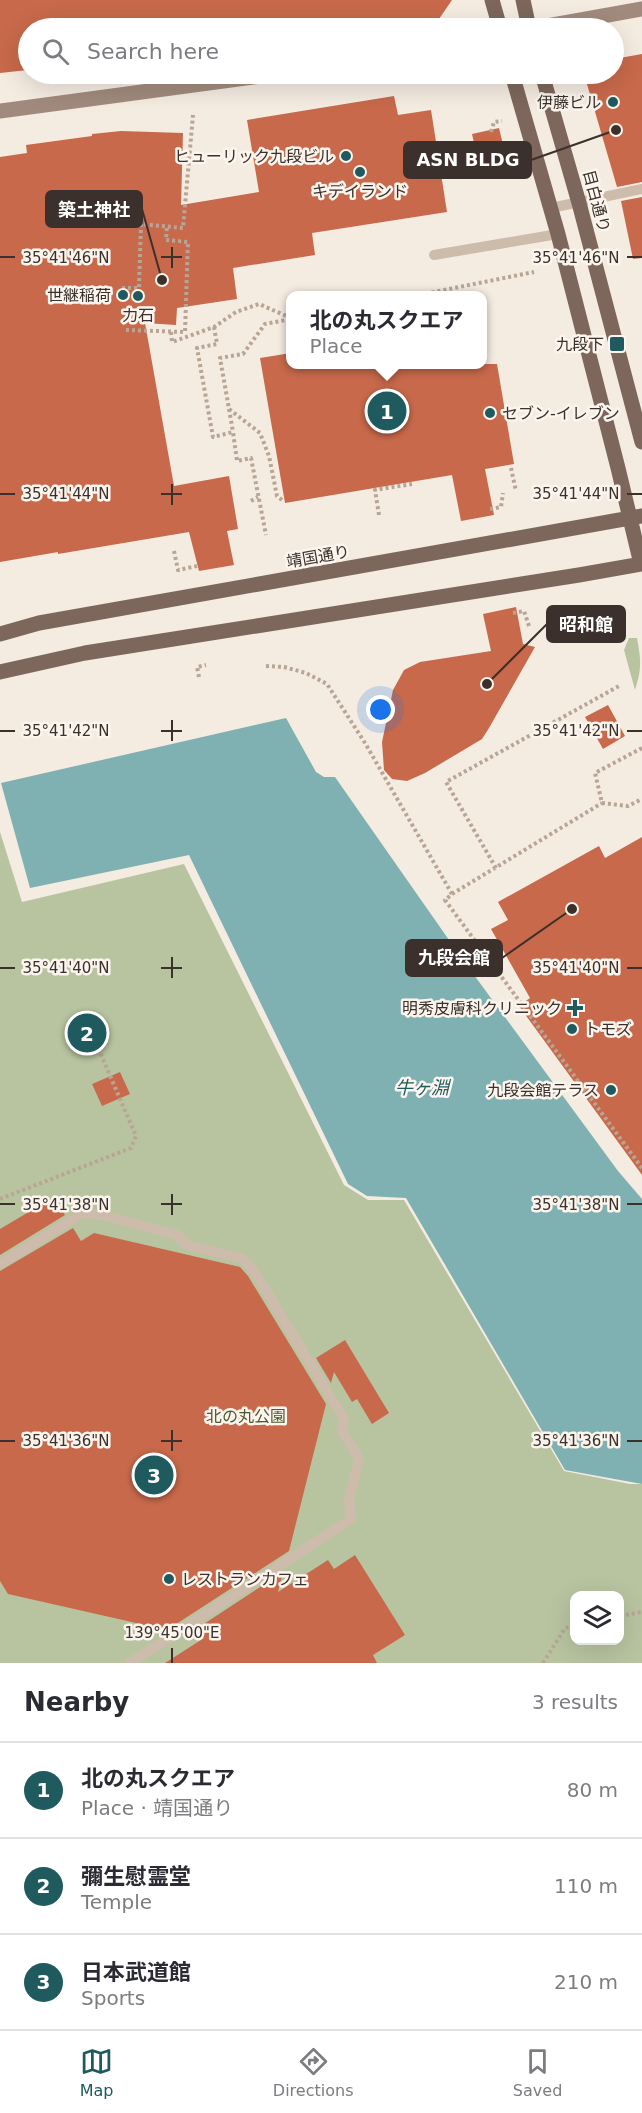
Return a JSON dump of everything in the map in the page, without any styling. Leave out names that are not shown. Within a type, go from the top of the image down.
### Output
[{"type":"main road","points":[[492,0],[497,18]]},
{"type":"main road","points":[[523,0],[527,18]]},
{"type":"main road","points":[[0,672],[85,653],[642,565],[636,517],[515,84]]},
{"type":"main road","name":"目白通り","points":[[545,84],[579,202],[642,442]]},
{"type":"main road","name":"靖国通り","points":[[0,634],[39,624],[636,517]]},
{"type":"street","points":[[598,18],[642,9]]},
{"type":"street","points":[[0,111],[201,84]]},
{"type":"lane","points":[[551,208],[642,189]]},
{"type":"lane","points":[[434,255],[558,234]]},
{"type":"lane","points":[[0,1264],[83,1213],[102,1215],[177,1235],[187,1245],[243,1259],[254,1271],[344,1419],[342,1431],[359,1459],[349,1499],[351,1520],[130,1663]]},
{"type":"path","points":[[122,288],[139,288],[141,224],[183,228],[193,115]]},
{"type":"path","points":[[491,132],[494,122],[502,121]]},
{"type":"path","points":[[126,330],[184,332],[188,242],[166,240],[167,226]]},
{"type":"path","points":[[439,291],[534,272]]},
{"type":"path","points":[[171,332],[172,342],[214,327],[236,312],[259,304],[286,317]]},
{"type":"path","points":[[266,535],[251,458],[237,461],[220,358],[243,354],[265,324],[286,320]]},
{"type":"path","points":[[214,327],[217,344],[197,348],[213,437],[232,432]]},
{"type":"path","points":[[229,409],[260,433],[269,456],[277,496],[282,500]]},
{"type":"path","points":[[511,468],[516,491]]},
{"type":"path","points":[[379,515],[375,490],[412,484]]},
{"type":"path","points":[[490,509],[501,507],[503,493]]},
{"type":"path","points":[[251,501],[258,496]]},
{"type":"path","points":[[174,552],[178,570],[197,566]]},
{"type":"path","points":[[513,613],[524,611],[529,626]]},
{"type":"path","points":[[199,677],[197,666],[205,663]]},
{"type":"path","points":[[266,666],[284,667],[306,673],[327,684],[365,743],[452,894]]},
{"type":"path","points":[[496,868],[446,782],[619,686]]},
{"type":"path","points":[[602,803],[595,773],[642,748]]},
{"type":"path","points":[[642,799],[628,806],[602,803],[445,900],[642,1168]]},
{"type":"path","points":[[0,1199],[131,1148],[136,1136],[99,1050]]},
{"type":"path","points":[[624,1615],[642,1612]]},
{"type":"path","points":[[543,1663],[566,1628],[570,1627]]},
{"type":"green space","points":[[629,638],[637,638],[639,652],[640,670],[635,690],[624,650]]},
{"type":"green space","name":"北の丸公園","points":[[0,832],[22,902],[184,864],[344,1185],[368,1200],[404,1200],[564,1471],[630,1484],[642,1484],[642,1663],[0,1663]]},
{"type":"water","name":"牛ヶ淵","points":[[286,718],[316,772],[324,777],[335,777],[463,960],[618,1171],[642,1199],[642,1484],[565,1470],[406,1198],[367,1196],[348,1184],[189,855],[30,888],[1,783]]},
{"type":"building","points":[[0,0],[452,0],[440,18],[18,18],[18,71],[0,73]]},
{"type":"building","points":[[642,54],[642,182],[617,187],[587,84],[624,84],[624,57]]},
{"type":"building","points":[[394,96],[398,115],[431,110],[447,212],[312,233],[315,255],[233,268],[237,299],[177,308],[176,325],[145,323],[174,486],[229,476],[238,529],[227,531],[234,565],[199,571],[189,532],[0,562],[0,157],[27,153],[26,145],[92,136],[92,134],[121,131],[183,133],[181,205],[259,192],[247,120]]},
{"type":"building","points":[[499,128],[505,153],[478,160],[472,134]]},
{"type":"building","points":[[642,197],[642,258],[633,259],[621,201]]},
{"type":"building","points":[[286,354],[286,369],[487,369],[487,364],[497,364],[514,464],[485,469],[494,515],[461,521],[452,475],[285,503],[260,358]]},
{"type":"building","points":[[516,607],[523,644],[535,647],[482,739],[425,773],[407,781],[392,779],[384,770],[382,742],[393,690],[404,670],[420,662],[491,651],[483,614]]},
{"type":"building","points":[[608,705],[625,736],[603,749],[585,717]]},
{"type":"building","points":[[642,837],[642,1175],[519,1006],[530,998],[491,929],[508,920],[498,902],[599,846],[605,858]]},
{"type":"building","points":[[120,1072],[130,1094],[102,1106],[92,1084]]},
{"type":"building","points":[[54,1197],[65,1215],[0,1255],[0,1229]]},
{"type":"building","points":[[73,1228],[81,1241],[94,1233],[240,1267],[248,1276],[326,1404],[289,1551],[167,1630],[8,1594],[0,1581],[0,1271]]},
{"type":"building","points":[[345,1340],[389,1413],[372,1424],[357,1399],[352,1402],[334,1372],[331,1383],[316,1358]]},
{"type":"building","points":[[355,1555],[405,1635],[373,1655],[377,1663],[165,1663],[204,1638],[187,1635],[283,1572],[278,1592],[328,1560],[334,1569]]},
{"type":"place","name":"伊藤ビル","points":[[613,102]]},
{"type":"place","name":"ASN BLDG","points":[[616,130]]},
{"type":"place","name":"ヒューリック九段ビル","points":[[346,156]]},
{"type":"place","name":"キデイランド","points":[[360,172]]},
{"type":"place","name":"築土神社","points":[[162,280]]},
{"type":"place","name":"世継稲荷","points":[[123,295]]},
{"type":"place","name":"力石","points":[[138,296]]},
{"type":"place","name":"九段下","points":[[617,344]]},
{"type":"place","name":"北の丸スクエア","points":[[387,411]]},
{"type":"place","name":"セブン-イレブン","points":[[490,413]]},
{"type":"place","name":"昭和館","points":[[487,684]]},
{"type":"place","name":"九段会館","points":[[572,909]]},
{"type":"place","name":"明秀皮膚科クリニック","points":[[575,1008]]},
{"type":"place","name":"トモズ","points":[[572,1029]]},
{"type":"place","name":"彌生慰霊堂","points":[[87,1033]]},
{"type":"place","name":"九段会館テラス","points":[[611,1090]]},
{"type":"place","name":"日本武道館","points":[[154,1475]]},
{"type":"place","name":"レストランカフェ","points":[[169,1579]]}]
